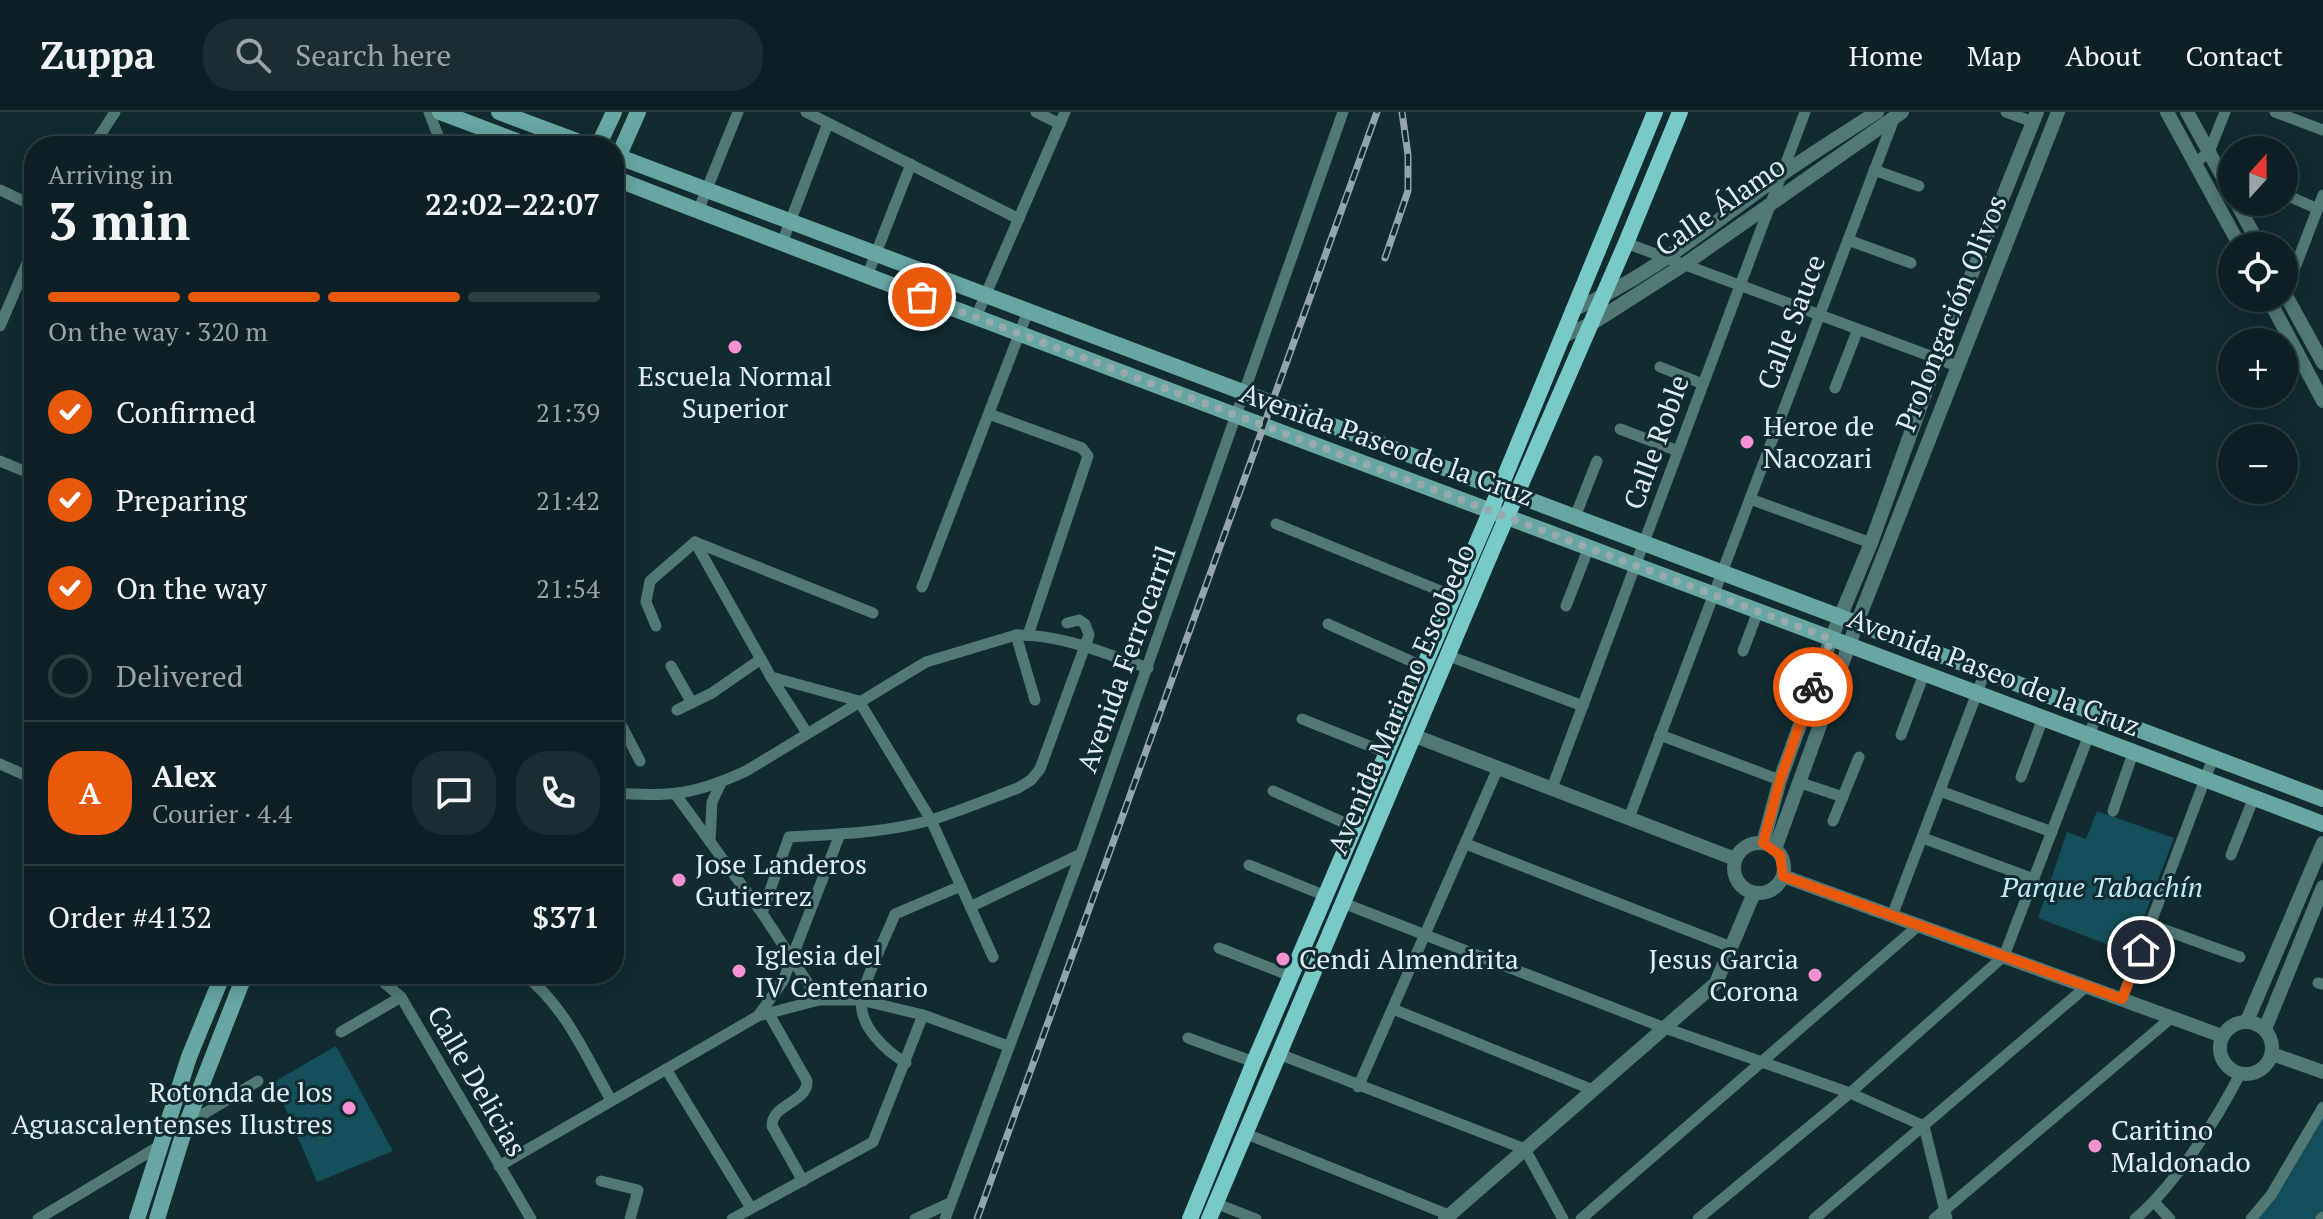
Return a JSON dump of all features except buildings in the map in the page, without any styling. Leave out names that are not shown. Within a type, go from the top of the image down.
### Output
[{"type":"main road","points":[[440,112],[504,136]]},
{"type":"main road","points":[[499,112],[563,136]]},
{"type":"main road","points":[[603,136],[614,112]]},
{"type":"main road","points":[[624,141],[638,112]]},
{"type":"main road","name":"Avenida Mariano Escobedo","points":[[1209,1219],[1244,1133],[1244,1110],[1254,1062],[1491,510],[1655,112]]},
{"type":"main road","name":"Avenida Mariano Escobedo","points":[[1187,1214],[1244,1110],[1279,1054],[1680,112]]},
{"type":"main road","name":"Avenida Paseo de la Cruz","points":[[624,162],[1518,494],[2323,799]]},
{"type":"main road","name":"Avenida Paseo de la Cruz","points":[[624,182],[2323,824]]},
{"type":"main road","points":[[137,1219],[189,1057],[219,984]]},
{"type":"main road","points":[[157,1219],[186,1125],[241,984]]},
{"type":"street","points":[[99,136],[115,112]]},
{"type":"street","points":[[429,112],[438,136]]},
{"type":"street","points":[[698,211],[738,112]]},
{"type":"street","points":[[806,112],[1019,219]]},
{"type":"street","points":[[976,317],[1063,118],[1036,112]]},
{"type":"street","name":"Avenida Ferrocarril","points":[[945,1219],[1148,668],[1343,112]]},
{"type":"street","name":"Calle Roble","points":[[1552,788],[1805,112]]},
{"type":"street","name":"Calle Álamo","points":[[1572,310],[1602,298],[1667,257],[1782,174],[1877,112]]},
{"type":"street","points":[[2006,112],[2035,117]]},
{"type":"street","name":"Prolongación Olivos","points":[[1769,846],[1798,782],[1857,623],[2058,112]]},
{"type":"street","points":[[2167,112],[2232,232]]},
{"type":"street","points":[[2187,112],[2217,166]]},
{"type":"street","points":[[2195,163],[2209,152],[2225,112]]},
{"type":"street","points":[[2275,112],[2323,130]]},
{"type":"street","name":"Calle Álamo","points":[[1563,336],[1591,324],[1685,264],[1897,113]]},
{"type":"street","name":"Calle Sauce","points":[[1629,818],[1897,113]]},
{"type":"street","name":"Prolongación Olivos","points":[[1769,846],[1780,780],[1831,639],[1871,543],[1938,358],[2035,117]]},
{"type":"street","points":[[782,243],[828,123]]},
{"type":"street","points":[[867,276],[911,164]]},
{"type":"street","points":[[1874,170],[1919,186]]},
{"type":"street","points":[[2010,179],[2029,187]]},
{"type":"street","points":[[0,190],[24,201]]},
{"type":"street","points":[[2298,256],[2323,195]]},
{"type":"street","points":[[2298,200],[2318,209]]},
{"type":"street","points":[[1848,240],[1911,263]]},
{"type":"street","points":[[1626,243],[1957,366]]},
{"type":"street","points":[[0,326],[24,270]]},
{"type":"street","points":[[922,587],[1028,311]]},
{"type":"street","points":[[2286,312],[2323,401]]},
{"type":"street","points":[[2290,312],[2322,356]]},
{"type":"street","points":[[1835,388],[1858,329]]},
{"type":"street","points":[[1660,367],[1703,384]]},
{"type":"street","points":[[989,414],[1082,448],[1088,456],[1022,635],[1035,700]]},
{"type":"street","points":[[1620,429],[1678,451]]},
{"type":"street","points":[[0,461],[24,471]]},
{"type":"street","points":[[1575,517],[1597,461]]},
{"type":"street","points":[[1897,468],[1915,474]]},
{"type":"street","points":[[1750,499],[1871,543]]},
{"type":"street","points":[[1276,524],[1453,596]]},
{"type":"street","points":[[695,542],[873,613]]},
{"type":"street","points":[[656,626],[646,602],[650,581],[695,542]]},
{"type":"street","points":[[695,542],[771,677],[807,733]]},
{"type":"street","points":[[1566,606],[1589,547]]},
{"type":"street","points":[[1743,651],[1758,611]]},
{"type":"street","points":[[762,913],[789,837],[902,827],[931,820],[1018,788],[1031,780],[1040,769],[1089,635],[1085,624],[1079,620],[1067,623]]},
{"type":"street","points":[[1328,624],[1424,667]]},
{"type":"street","points":[[624,793],[676,795],[721,783],[926,662],[1022,635],[1084,646],[1148,668]]},
{"type":"street","points":[[1449,656],[1583,706]]},
{"type":"street","points":[[677,710],[712,693],[761,659]]},
{"type":"street","points":[[671,666],[692,703]]},
{"type":"street","points":[[1892,916],[1985,672]]},
{"type":"street","points":[[1901,735],[1924,674]]},
{"type":"street","points":[[771,677],[859,701],[931,820],[993,957]]},
{"type":"street","points":[[1698,1219],[1850,1093],[2004,956],[2097,714]]},
{"type":"street","points":[[2021,777],[2043,718]]},
{"type":"street","points":[[1302,719],[1387,753]]},
{"type":"street","points":[[624,733],[640,761]]},
{"type":"street","points":[[1660,735],[1780,780]]},
{"type":"street","points":[[1415,736],[1735,859]]},
{"type":"street","points":[[2113,811],[2133,753]]},
{"type":"street","points":[[1833,821],[1859,757]]},
{"type":"street","points":[[2122,999],[2213,758]]},
{"type":"street","points":[[0,764],[24,775]]},
{"type":"street","points":[[1358,1087],[1498,768]]},
{"type":"street","points":[[1798,782],[1843,797]]},
{"type":"street","points":[[710,843],[712,802],[721,783]]},
{"type":"street","points":[[1273,791],[1356,828]]},
{"type":"street","points":[[1940,791],[2052,832]]},
{"type":"street","points":[[676,795],[762,913],[819,1000]]},
{"type":"street","points":[[2231,855],[2254,797]]},
{"type":"street","points":[[763,1015],[783,981],[840,834]]},
{"type":"street","points":[[1923,838],[2034,879]]},
{"type":"street","points":[[2247,1021],[2323,843]]},
{"type":"street","points":[[1466,844],[1731,947]]},
{"type":"street","points":[[1746,846],[1769,846],[1783,861],[1783,876],[1775,888],[1754,893],[1739,884],[1735,876],[1735,859],[1746,846]]},
{"type":"street","points":[[970,907],[1081,854]]},
{"type":"street","points":[[1249,865],[1326,896]]},
{"type":"street","points":[[1783,876],[2222,1036]]},
{"type":"street","points":[[906,1063],[889,1053],[877,1039],[866,1021],[861,1000],[895,914],[961,886]]},
{"type":"street","points":[[2265,1029],[2323,887]]},
{"type":"street","points":[[1244,1133],[1447,1217],[1716,983],[1754,893]]},
{"type":"street","points":[[1343,903],[1665,1028],[1850,1093],[1924,1126]]},
{"type":"street","points":[[1581,1219],[1919,925]]},
{"type":"street","points":[[2151,925],[2240,957]]},
{"type":"street","points":[[1219,948],[1291,976]]},
{"type":"street","name":"Calle Delicias","points":[[386,984],[401,997],[531,1219]]},
{"type":"street","points":[[536,984],[556,1005],[611,1100]]},
{"type":"street","points":[[1814,1219],[2087,986]]},
{"type":"street","points":[[341,1032],[401,997]]},
{"type":"street","points":[[499,1166],[763,1015],[819,1000],[861,1000],[923,1015],[1008,1046]]},
{"type":"street","points":[[1393,1009],[1593,1090]]},
{"type":"street","points":[[763,1015],[807,1081],[808,1087],[804,1092],[776,1112],[772,1119],[772,1126],[803,1181]]},
{"type":"street","points":[[732,1219],[873,1142],[923,1015]]},
{"type":"street","points":[[1934,1219],[1946,1215],[2171,1018]]},
{"type":"street","points":[[2247,1021],[2265,1029],[2270,1037],[2272,1054],[2263,1068],[2255,1073],[2240,1074],[2225,1064],[2220,1054],[2222,1036],[2235,1023],[2247,1021]]},
{"type":"street","points":[[1188,1038],[1254,1062]]},
{"type":"street","points":[[1279,1054],[1525,1149],[1563,1219]]},
{"type":"street","points":[[2272,1054],[2323,1072]]},
{"type":"street","points":[[666,1069],[751,1208]]},
{"type":"street","points":[[2135,1219],[2154,1202],[2224,1104],[2240,1074]]},
{"type":"street","points":[[186,1125],[258,1081]]},
{"type":"street","points":[[2251,1219],[2271,1195],[2323,1107]]},
{"type":"street","points":[[1924,1126],[1946,1215]]},
{"type":"street","points":[[38,1219],[161,1145]]},
{"type":"street","points":[[601,1181],[638,1190],[630,1219]]},
{"type":"street","points":[[2154,1202],[2170,1219]]},
{"type":"street","points":[[915,1219],[950,1203]]},
{"type":"street","points":[[1215,1203],[1256,1219]]},
{"type":"green space","name":"Parque Tabachín","points":[[2097,811],[2174,838],[2130,953],[2038,918],[2067,832],[2086,839]]},
{"type":"green space","points":[[336,1046],[393,1151],[317,1182],[274,1082]]},
{"type":"green space","points":[[2323,1107],[2323,1217],[2251,1219]]},
{"type":"railway","points":[[977,1219],[1377,112]]},
{"type":"railway","points":[[1385,258],[1408,191],[1408,155],[1402,112]]},
{"type":"way so far","points":[[922,297],[1831,639],[1813,687]]},
{"type":"place","name":"Escuela Normal Superior","points":[[735,347]]},
{"type":"place","name":"Heroe de Nacozari","points":[[1747,442]]},
{"type":"place","name":"Jose Landeros Gutierrez","points":[[679,880]]},
{"type":"place","name":"Cendi Almendrita","points":[[1283,959]]},
{"type":"place","name":"Iglesia del IV Centenario","points":[[739,971]]},
{"type":"place","name":"Jesus Garcia Corona","points":[[1815,975]]},
{"type":"place","name":"Rotonda de los Aguascalentenses Ilustres","points":[[349,1108]]},
{"type":"place","name":"Caritino Maldonado","points":[[2095,1146]]},
{"type":"route","points":[[1813,687],[1780,780],[1763,843],[1780,855],[1783,876],[2122,999],[2141,950]]}]
